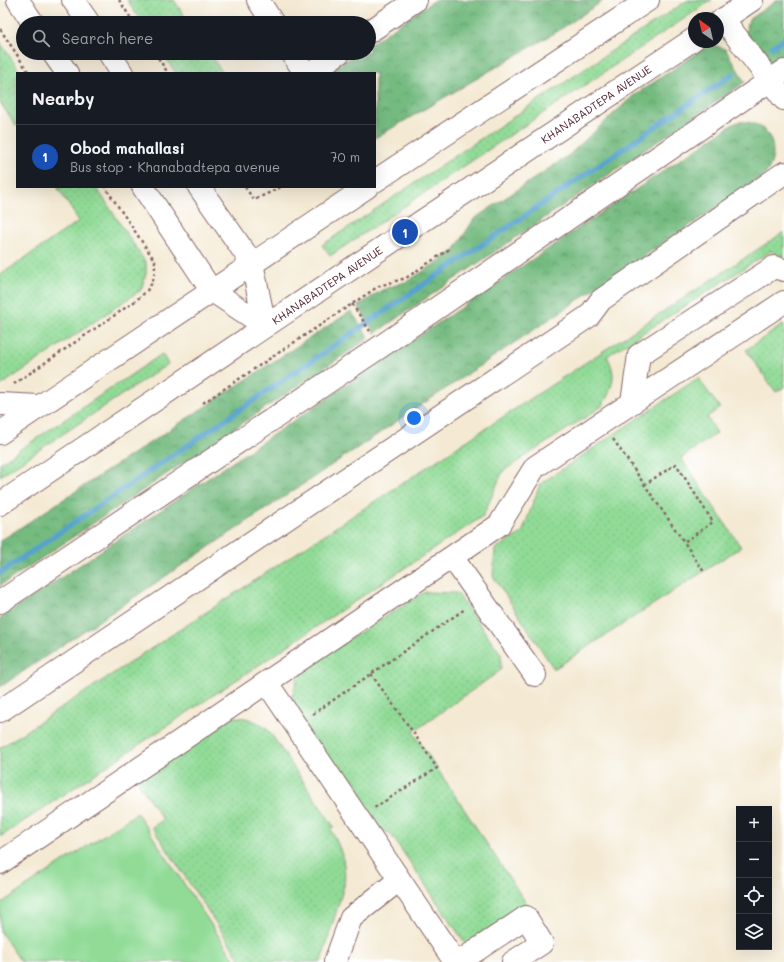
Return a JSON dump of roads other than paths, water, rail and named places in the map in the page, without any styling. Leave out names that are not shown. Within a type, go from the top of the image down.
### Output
[{"type":"main road","points":[[18,0],[28,16]]},
{"type":"main road","points":[[73,0],[84,16]]},
{"type":"main road","points":[[258,0],[268,16]]},
{"type":"main road","points":[[376,27],[416,0]]},
{"type":"main road","points":[[376,180],[648,0]]},
{"type":"main road","points":[[724,18],[752,0]]},
{"type":"main road","points":[[724,25],[777,76],[784,99]]},
{"type":"main road","name":"KHANABADTEPA AVENUE","points":[[0,504],[688,43]]},
{"type":"main road","points":[[58,60],[66,72]]},
{"type":"main road","points":[[114,60],[121,72]]},
{"type":"main road","points":[[297,60],[304,72]]},
{"type":"main road","points":[[311,72],[329,60]]},
{"type":"main road","points":[[0,602],[380,347],[777,76]]},
{"type":"main road","points":[[0,711],[589,316],[601,300],[784,173]]},
{"type":"main road","points":[[144,188],[211,290],[265,326]]},
{"type":"main road","points":[[201,188],[252,263],[265,326]]},
{"type":"main road","points":[[0,433],[364,188]]},
{"type":"main road","points":[[632,402],[639,355],[774,267],[784,270]]},
{"type":"main road","points":[[0,863],[499,525],[535,467],[784,302]]},
{"type":"main road","points":[[0,404],[39,406]]},
{"type":"main road","points":[[452,557],[535,675]]},
{"type":"main road","points":[[267,683],[455,962]]},
{"type":"main road","points":[[335,962],[351,918],[399,880]]},
{"type":"main road","points":[[459,962],[526,917],[542,943],[513,962]]},
{"type":"waterway","points":[[772,47],[784,39]]},
{"type":"waterway","points":[[0,573],[733,74]]},
{"type":"place","name":"Obod mahallasi","points":[[405,232]]}]
